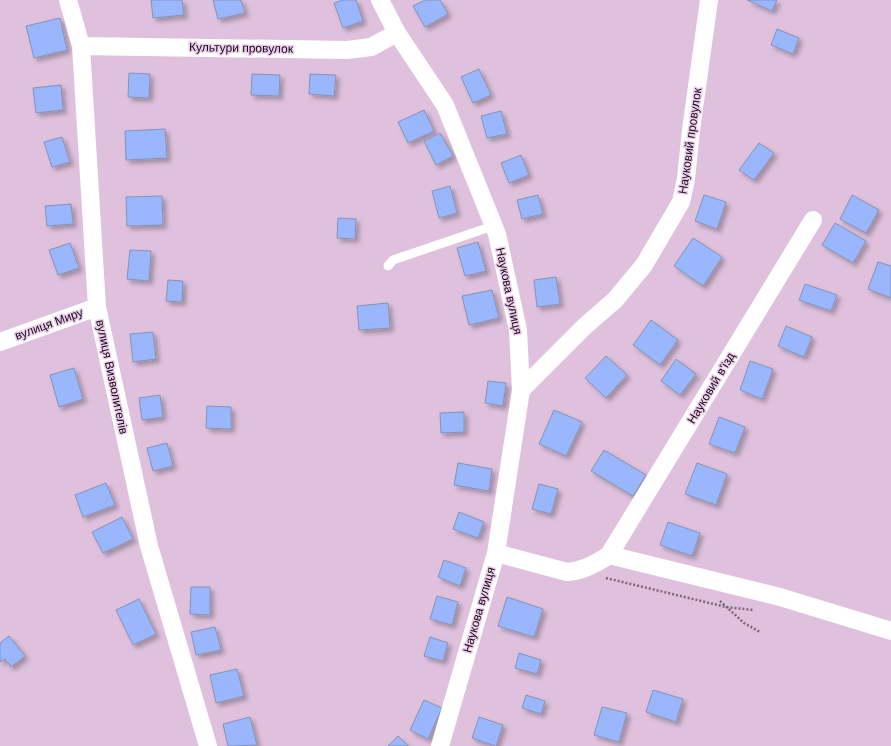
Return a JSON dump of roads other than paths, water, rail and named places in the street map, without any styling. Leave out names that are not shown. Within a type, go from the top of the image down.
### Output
[{"type":"street","name":"вулиця Визволителів","points":[[68,0],[81,46],[97,306],[149,546],[208,746]]},
{"type":"street","name":"Наукова вулиця","points":[[380,0],[397,34],[445,105],[494,226],[518,330],[521,390],[496,553],[440,746]]},
{"type":"street","name":"Науковий провулок","points":[[521,390],[585,326],[616,300],[644,265],[681,202],[686,180],[691,130],[709,0]]},
{"type":"street","name":"Культури провулок","points":[[81,46],[347,50],[371,47],[397,34]]},
{"type":"street","name":"Науковий в'їзд","points":[[496,553],[567,572],[595,565],[609,555],[813,220]]},
{"type":"street","name":"вулиця Миру","points":[[0,342],[97,306]]},
{"type":"street","points":[[609,555],[780,597],[891,631]]},
{"type":"lane","points":[[388,266],[393,260],[494,226]]}]
